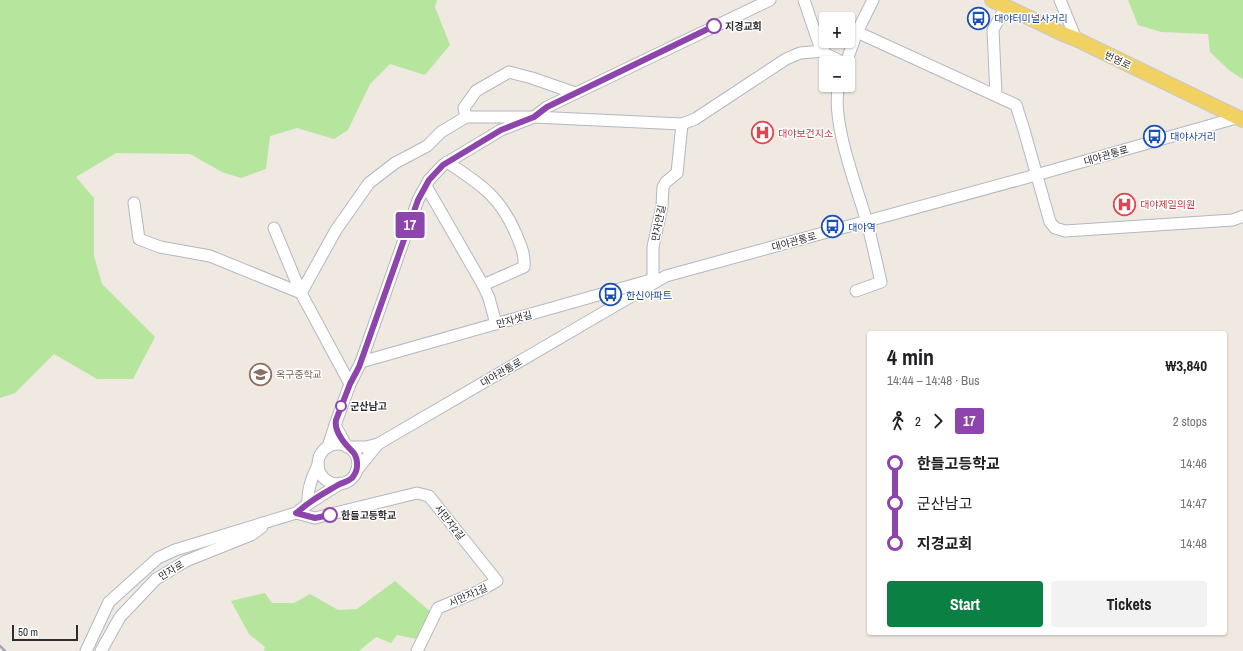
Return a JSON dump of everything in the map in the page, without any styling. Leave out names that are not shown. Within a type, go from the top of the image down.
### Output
[{"type":"main road","name":"번영로","points":[[992,0],[1241,118]]},
{"type":"street","points":[[328,447],[350,384],[361,362],[418,200],[429,180],[447,162],[501,130],[534,117],[547,107],[575,93],[770,0]]},
{"type":"street","points":[[804,0],[820,47],[826,54],[830,56]]},
{"type":"street","points":[[848,56],[857,32],[873,0]]},
{"type":"street","points":[[1060,0],[1076,39]]},
{"type":"street","points":[[996,95],[993,30],[1006,6]]},
{"type":"street","points":[[857,32],[1016,105],[1050,222],[1055,228],[1065,231],[1233,220],[1243,216]]},
{"type":"street","points":[[301,293],[336,230],[370,183],[395,163],[427,146],[441,132],[466,117],[534,117],[682,124],[695,119],[786,59],[800,53],[824,51]]},
{"type":"street","points":[[466,117],[464,108],[476,91],[509,72],[532,78],[575,93]]},
{"type":"street","points":[[837,92],[839,125],[867,221],[881,282],[856,291]]},
{"type":"street","name":"대야관통로","points":[[378,444],[666,276],[1241,118]]},
{"type":"street","name":"만자안길","points":[[653,280],[653,253],[662,206],[662,187],[676,173],[682,124]]},
{"type":"street","points":[[447,162],[482,186],[498,201],[510,220],[524,256],[524,267],[483,285]]},
{"type":"street","points":[[426,186],[483,285],[489,298],[496,324]]},
{"type":"street","points":[[134,203],[140,239],[160,247],[210,256],[301,293]]},
{"type":"street","points":[[274,228],[301,293],[350,384]]},
{"type":"street","name":"만자샛길","points":[[361,362],[666,276]]},
{"type":"street","points":[[335,425],[347,447],[354,453],[357,459],[356,472]]},
{"type":"street","points":[[308,504],[307,493],[311,479],[318,465],[321,453],[328,447],[338,444],[347,447],[366,447],[378,444]]},
{"type":"street","points":[[318,465],[323,477],[328,481],[340,483],[347,481],[378,444]]},
{"type":"street","name":"만자로","points":[[86,651],[109,602],[158,558],[175,550],[296,513],[340,483]]},
{"type":"street","name":"서만자2길","points":[[296,513],[315,518],[417,493],[429,496],[497,581]]},
{"type":"street","name":"만자로","points":[[101,651],[120,617],[156,578],[186,561],[251,534],[268,522]]},
{"type":"street","name":"서만자1길","points":[[417,651],[438,608],[479,591],[497,581]]},
{"type":"green space","points":[[0,0],[437,0],[435,7],[450,45],[425,75],[390,64],[370,84],[348,130],[334,139],[297,128],[270,136],[266,169],[241,178],[222,172],[190,154],[116,153],[76,177],[94,198],[94,256],[102,284],[155,337],[133,379],[97,379],[54,354],[15,393],[0,398]]},
{"type":"green space","points":[[1128,0],[1243,0],[1243,79],[1230,71],[1210,52],[1208,34],[1161,32],[1138,25]]},
{"type":"green space","points":[[395,581],[432,613],[417,639],[397,635],[391,643],[376,637],[359,651],[264,651],[265,647],[249,634],[231,601],[265,593],[272,603],[294,603],[310,594],[338,610],[357,609]]},
{"type":"railway","points":[[0,646],[5,651]]},
{"type":"bus line","name":"17","points":[[330,515],[315,518],[296,513],[340,483],[347,481],[356,472],[357,459],[354,453],[347,447],[341,438],[335,425],[336,420],[350,384],[359,367],[418,200],[429,180],[443,165],[501,130],[534,117],[547,107],[714,26]]},
{"type":"place","name":"대야터미널사거리","points":[[979,18]]},
{"type":"place","name":"지경교회","points":[[714,26]]},
{"type":"place","name":"대야보건지소","points":[[763,133]]},
{"type":"place","name":"대야사거리","points":[[1154,136]]},
{"type":"place","name":"대야제일의원","points":[[1125,204]]},
{"type":"place","name":"대야역","points":[[832,227]]},
{"type":"place","name":"한신아파트","points":[[611,295]]},
{"type":"place","name":"옥구중학교","points":[[261,374]]},
{"type":"place","name":"군산남고","points":[[341,406]]},
{"type":"place","name":"한들고등학교","points":[[330,515]]}]
